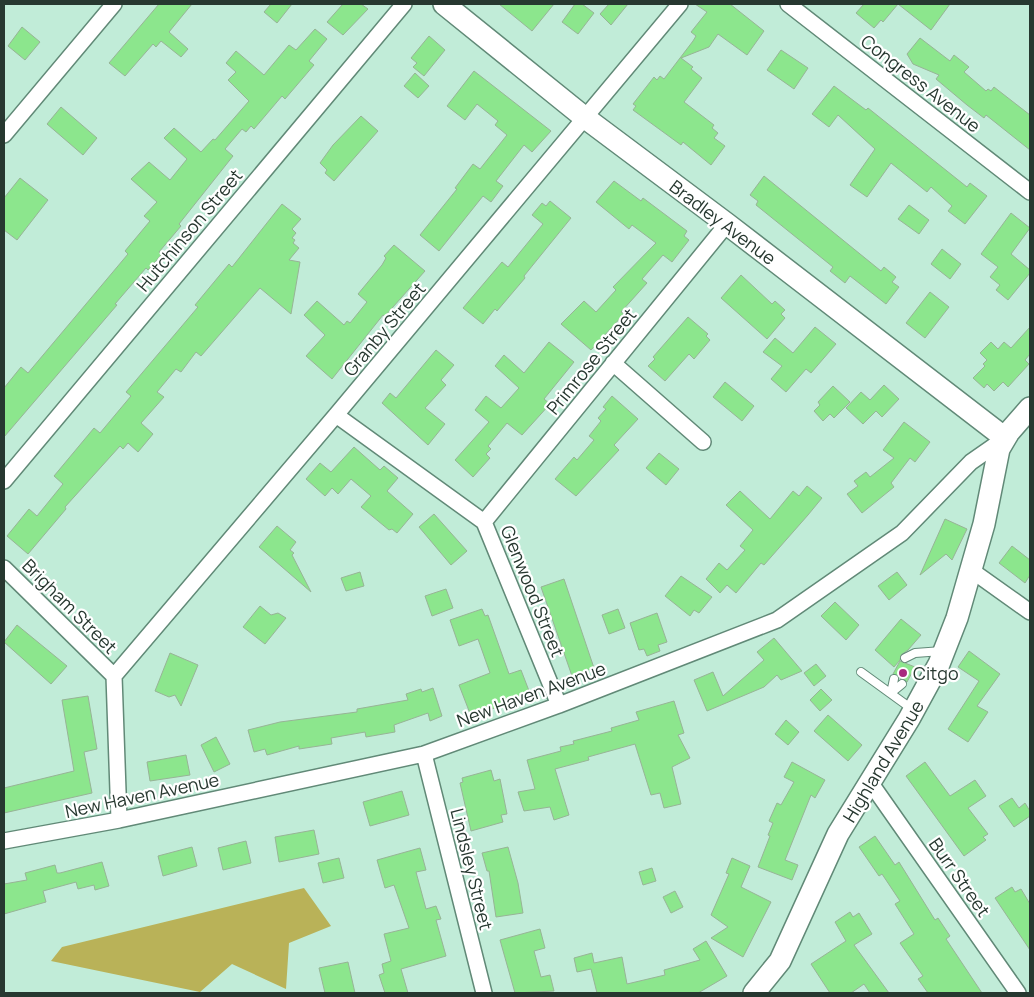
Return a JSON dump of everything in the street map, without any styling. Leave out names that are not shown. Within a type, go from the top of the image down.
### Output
[{"type":"street","points":[[4,135],[114,4]]},
{"type":"street","name":"Hutchinson Street","points":[[4,481],[404,4]]},
{"type":"street","name":"Bradley Avenue","points":[[444,4],[584,117],[727,224],[1005,438]]},
{"type":"street","name":"Granby Street","points":[[114,676],[336,415],[680,4]]},
{"type":"street","name":"Congress Avenue","points":[[788,4],[1030,192]]},
{"type":"street","name":"Primrose Street","points":[[484,522],[727,224]]},
{"type":"street","points":[[613,363],[703,442]]},
{"type":"street","name":"Highland Avenue","points":[[754,993],[771,974],[786,949],[838,834],[914,710],[944,651],[971,570],[988,510],[997,456],[1005,438],[1030,408]]},
{"type":"street","name":"Glenwood Street","points":[[336,415],[484,522],[559,705]]},
{"type":"street","name":"New Haven Avenue","points":[[4,841],[119,820],[424,754],[559,705],[777,620],[902,533],[971,462],[1005,438]]},
{"type":"street","name":"Brigham Street","points":[[4,568],[114,676],[119,820]]},
{"type":"street","points":[[971,570],[1030,612]]},
{"type":"street","name":"Lindsley Street","points":[[424,754],[484,993]]},
{"type":"street","name":"Burr Street","points":[[870,782],[1018,993]]},
{"type":"lane","points":[[905,658],[915,653],[944,651]]},
{"type":"lane","points":[[912,663],[915,653]]},
{"type":"lane","points":[[861,672],[914,710]]},
{"type":"lane","points":[[891,693],[894,679]]},
{"type":"lane","points":[[891,693],[902,684]]},
{"type":"shaded area","points":[[304,888],[331,926],[289,943],[286,989],[232,964],[200,992],[51,961],[62,947]]},
{"type":"building","points":[[159,4],[192,4],[169,32],[188,49],[181,57],[161,41],[156,47],[153,44],[125,76],[109,63]]},
{"type":"building","points":[[271,4],[292,4],[277,23],[264,12]]},
{"type":"building","points":[[343,4],[361,4],[368,9],[343,35],[327,22]]},
{"type":"building","points":[[499,4],[554,4],[532,31]]},
{"type":"building","points":[[575,4],[582,4],[594,13],[578,34],[562,22]]},
{"type":"building","points":[[609,4],[628,4],[611,25],[600,14]]},
{"type":"building","points":[[695,4],[730,4],[764,31],[747,55],[718,34],[709,47],[681,58],[693,67],[691,69],[702,78],[684,102],[714,125],[712,128],[718,133],[714,138],[725,146],[711,165],[683,142],[681,145],[633,110],[636,106],[633,104],[654,77],[657,80],[660,76],[664,79],[696,36],[691,32],[707,12]]},
{"type":"building","points":[[864,4],[898,4],[883,22],[881,20],[874,28],[856,13]]},
{"type":"building","points":[[898,4],[950,4],[931,30]]},
{"type":"building","points":[[22,27],[40,42],[25,60],[8,46]]},
{"type":"building","points":[[315,29],[327,39],[309,61],[314,65],[285,99],[282,96],[254,129],[251,126],[246,132],[242,129],[225,149],[233,156],[179,224],[181,226],[159,252],[162,254],[148,270],[146,268],[115,304],[117,305],[4,437],[4,388],[21,367],[28,373],[128,254],[125,251],[150,221],[144,216],[157,202],[131,179],[149,162],[170,180],[187,159],[164,138],[174,128],[201,152],[213,139],[215,140],[249,101],[228,80],[236,72],[226,63],[236,51],[264,75],[289,45],[296,50]]},
{"type":"building","points":[[429,36],[445,50],[424,76],[413,67],[417,63],[411,58]]},
{"type":"building","points":[[920,38],[950,61],[954,55],[969,67],[964,72],[986,91],[988,89],[991,91],[994,87],[1030,115],[1030,150],[986,115],[984,118],[967,105],[936,79],[939,75],[913,64],[907,54]]},
{"type":"building","points":[[781,50],[808,68],[794,89],[767,70]]},
{"type":"building","points":[[474,71],[551,131],[532,152],[524,145],[496,181],[503,186],[491,202],[483,196],[439,251],[420,235],[457,189],[455,188],[473,164],[480,169],[507,135],[495,125],[498,121],[477,104],[465,120],[447,106]]},
{"type":"building","points":[[415,73],[429,86],[418,98],[404,86]]},
{"type":"building","points":[[834,86],[866,110],[868,108],[967,187],[970,183],[987,196],[965,224],[948,211],[952,206],[931,187],[927,192],[891,163],[867,197],[850,185],[875,149],[838,115],[829,127],[812,114]]},
{"type":"building","points":[[61,107],[97,138],[83,155],[47,124]]},
{"type":"building","points":[[361,116],[378,131],[334,181],[325,173],[327,170],[320,163],[333,145]]},
{"type":"building","points":[[764,176],[881,271],[884,267],[896,277],[892,282],[899,287],[886,304],[850,276],[845,283],[830,271],[833,267],[756,205],[758,201],[750,195]]},
{"type":"building","points":[[20,178],[48,200],[17,240],[4,230],[4,198]]},
{"type":"building","points":[[614,181],[641,201],[643,198],[687,231],[684,236],[689,240],[672,262],[663,255],[642,279],[647,283],[621,312],[624,314],[591,350],[561,324],[584,301],[596,312],[616,290],[613,287],[656,243],[632,225],[629,229],[596,202]]},
{"type":"building","points":[[550,201],[571,218],[524,276],[525,278],[497,311],[495,309],[483,324],[463,308],[502,262],[508,267],[543,224],[532,215],[542,203],[546,206]]},
{"type":"building","points":[[282,204],[301,219],[292,229],[296,233],[292,238],[295,240],[293,243],[299,248],[289,260],[300,262],[291,314],[260,288],[201,356],[196,352],[181,372],[176,369],[157,392],[164,397],[141,423],[153,434],[138,452],[128,443],[123,449],[120,446],[65,507],[66,509],[28,554],[7,536],[29,509],[37,516],[63,484],[54,476],[94,428],[100,433],[131,396],[126,392],[198,307],[195,305],[229,264],[232,267]]},
{"type":"building","points":[[909,205],[929,220],[919,234],[898,219]]},
{"type":"building","points":[[1011,213],[1030,228],[1011,254],[1030,270],[1030,273],[1008,300],[996,290],[1000,285],[990,277],[998,267],[981,254]]},
{"type":"building","points":[[394,245],[425,271],[385,316],[383,315],[332,379],[306,356],[325,335],[304,315],[317,301],[344,325],[347,321],[350,323],[367,302],[358,294],[382,265],[386,258],[384,256]]},
{"type":"building","points":[[942,249],[961,264],[950,279],[931,264]]},
{"type":"building","points":[[741,275],[772,304],[775,301],[785,310],[781,314],[785,318],[767,339],[721,298]]},
{"type":"building","points":[[930,292],[949,307],[925,338],[906,323]]},
{"type":"building","points":[[688,317],[708,334],[706,336],[710,340],[694,359],[689,354],[665,381],[648,366],[655,359],[653,357]]},
{"type":"building","points":[[815,327],[836,344],[811,373],[806,369],[786,392],[771,379],[782,366],[763,352],[775,338],[793,353]]},
{"type":"building","points":[[1030,327],[1030,354],[1025,360],[1029,364],[1008,387],[1003,382],[994,391],[987,384],[984,388],[973,378],[985,366],[983,364],[987,360],[980,353],[991,342],[998,349],[1004,342],[1011,348]]},
{"type":"building","points":[[549,342],[574,362],[544,399],[550,404],[522,435],[507,423],[488,446],[491,449],[486,454],[490,458],[473,477],[455,460],[489,422],[475,410],[486,396],[501,408],[519,388],[495,366],[504,355],[524,373]]},
{"type":"building","points":[[436,350],[454,365],[441,380],[446,385],[425,408],[445,424],[428,445],[382,403],[390,393],[396,398]]},
{"type":"building","points":[[725,382],[754,406],[742,421],[713,397]]},
{"type":"building","points":[[884,385],[899,399],[882,417],[876,411],[863,424],[846,408],[861,392],[870,400]]},
{"type":"building","points":[[833,386],[850,402],[834,418],[830,414],[823,421],[814,411],[820,405],[818,402]]},
{"type":"building","points":[[612,396],[638,419],[614,445],[619,450],[576,496],[555,479],[574,457],[577,460],[594,440],[589,436],[601,421],[598,418],[606,409],[603,407]]},
{"type":"building","points":[[904,422],[930,442],[915,462],[910,458],[891,483],[894,487],[862,513],[847,494],[858,486],[854,481],[866,472],[870,477],[894,458],[883,450]]},
{"type":"building","points":[[354,447],[380,470],[384,466],[398,478],[387,491],[413,514],[397,533],[392,529],[389,530],[361,507],[371,496],[351,479],[338,494],[332,488],[325,496],[306,479],[320,463],[331,472]]},
{"type":"building","points":[[659,453],[679,469],[666,485],[646,468]]},
{"type":"building","points":[[807,486],[822,498],[764,565],[761,563],[736,593],[727,585],[720,593],[706,579],[719,563],[727,570],[745,550],[740,546],[753,530],[726,505],[740,491],[770,519],[793,491],[799,496]]},
{"type":"building","points":[[434,514],[467,551],[451,565],[419,527]]},
{"type":"building","points":[[945,519],[967,529],[952,560],[946,554],[920,575]]},
{"type":"building","points":[[277,526],[296,542],[290,550],[294,553],[292,555],[311,592],[259,547]]},
{"type":"building","points":[[1012,546],[1030,560],[1030,575],[1025,583],[999,563]]},
{"type":"building","points":[[360,572],[364,586],[346,591],[341,578]]},
{"type":"building","points":[[897,572],[907,585],[889,600],[878,586]]},
{"type":"building","points":[[681,576],[712,597],[699,613],[694,610],[690,616],[665,596]]},
{"type":"building","points":[[564,579],[594,668],[572,676],[541,587]]},
{"type":"building","points":[[446,589],[453,608],[432,616],[425,596]]},
{"type":"building","points":[[835,602],[859,625],[846,640],[821,616]]},
{"type":"building","points":[[260,606],[271,615],[278,613],[286,618],[265,644],[243,627]]},
{"type":"building","points":[[482,609],[485,616],[488,615],[509,674],[521,670],[531,696],[471,716],[459,685],[490,673],[478,639],[459,646],[450,620]]},
{"type":"building","points":[[618,609],[625,628],[609,634],[602,615]]},
{"type":"building","points":[[657,613],[667,642],[658,645],[660,651],[647,656],[644,649],[639,650],[630,623]]},
{"type":"building","points":[[901,619],[921,635],[901,655],[900,660],[894,667],[875,650]]},
{"type":"building","points":[[17,625],[67,666],[51,684],[4,642]]},
{"type":"building","points":[[774,638],[802,671],[781,680],[777,675],[764,687],[707,711],[694,680],[713,672],[723,696],[764,660],[757,652]]},
{"type":"building","points":[[969,651],[1000,674],[977,706],[988,712],[968,742],[948,729],[979,681],[958,667]]},
{"type":"building","points":[[170,653],[198,665],[181,706],[175,695],[169,697],[155,691]]},
{"type":"building","name":"Citgo","points":[[900,661],[915,667],[907,682],[893,674]]},
{"type":"building","points":[[816,664],[826,676],[814,686],[804,673]]},
{"type":"building","points":[[433,688],[442,716],[430,721],[428,713],[394,725],[395,732],[366,737],[365,732],[331,738],[332,744],[299,749],[299,746],[267,755],[265,749],[254,752],[248,730],[280,722],[357,712],[357,709],[408,700],[406,694],[421,689],[422,692]]},
{"type":"building","points":[[821,689],[832,700],[820,711],[810,700]]},
{"type":"building","points":[[88,696],[97,749],[84,752],[92,793],[4,813],[4,788],[74,771],[62,700]]},
{"type":"building","points":[[674,701],[684,733],[678,735],[690,758],[672,767],[681,804],[664,808],[660,793],[651,795],[635,744],[588,757],[589,760],[555,769],[569,815],[554,820],[550,807],[524,811],[518,792],[535,789],[527,760],[561,751],[560,747],[574,744],[573,741],[612,731],[611,728],[639,720],[636,712]]},
{"type":"building","points":[[828,715],[862,745],[848,761],[814,731]]},
{"type":"building","points":[[786,720],[799,732],[788,745],[775,734]]},
{"type":"building","points":[[216,737],[230,764],[214,772],[201,745]]},
{"type":"building","points":[[186,755],[190,775],[150,781],[147,762]]},
{"type":"building","points":[[792,762],[825,780],[815,798],[811,795],[785,860],[798,865],[792,880],[758,867],[770,836],[768,835],[773,823],[769,821],[777,803],[781,805],[794,782],[784,777]]},
{"type":"building","points":[[925,762],[950,796],[975,780],[986,796],[968,808],[988,834],[983,837],[986,840],[964,856],[906,776]]},
{"type":"building","points":[[491,770],[494,781],[500,779],[507,814],[501,815],[503,822],[471,831],[460,783],[463,782],[462,778]]},
{"type":"building","points":[[402,791],[409,815],[370,826],[363,802]]},
{"type":"building","points":[[1012,798],[1019,808],[1025,803],[1030,811],[1030,816],[1014,827],[999,806]]},
{"type":"building","points":[[314,830],[319,854],[279,862],[275,837]]},
{"type":"building","points":[[875,836],[895,865],[899,862],[935,920],[938,918],[950,936],[946,939],[982,993],[928,993],[918,979],[923,976],[900,943],[914,934],[895,904],[900,901],[882,874],[879,876],[859,847]]},
{"type":"building","points":[[246,841],[251,863],[223,870],[218,848]]},
{"type":"building","points":[[192,847],[197,866],[163,876],[158,856]]},
{"type":"building","points":[[508,847],[518,883],[523,913],[496,917],[489,871],[487,871],[482,853]]},
{"type":"building","points":[[420,848],[426,870],[416,872],[426,909],[436,906],[441,919],[436,920],[446,956],[401,969],[408,993],[385,993],[379,975],[384,973],[382,964],[391,961],[384,934],[409,928],[394,885],[385,888],[377,860]]},
{"type":"building","points":[[339,858],[344,878],[323,883],[318,863]]},
{"type":"building","points":[[732,858],[750,866],[741,887],[771,902],[743,957],[711,938],[728,927],[711,915],[729,874],[726,873]]},
{"type":"building","points":[[102,862],[109,886],[95,890],[94,885],[78,889],[76,882],[43,891],[46,902],[4,914],[4,884],[27,880],[25,873],[55,865],[57,873],[60,873]]},
{"type":"building","points":[[652,868],[656,881],[643,885],[639,872]]},
{"type":"building","points":[[1012,887],[1015,892],[1021,889],[1030,904],[1030,950],[995,898]]},
{"type":"building","points":[[675,891],[683,907],[671,913],[663,897]]},
{"type":"building","points":[[850,912],[853,917],[859,913],[872,934],[854,945],[889,993],[870,993],[864,984],[851,993],[830,993],[811,964],[846,941],[835,922]]},
{"type":"building","points":[[540,929],[545,948],[534,951],[541,977],[550,975],[554,991],[515,993],[500,940]]},
{"type":"building","points":[[706,941],[727,976],[698,993],[597,993],[591,969],[577,972],[574,958],[592,953],[594,963],[622,957],[627,984],[665,975],[664,970],[700,960],[693,949]]},
{"type":"building","points":[[348,962],[355,993],[325,993],[319,968]]},
{"type":"place","name":"Citgo","points":[[903,673]]}]
